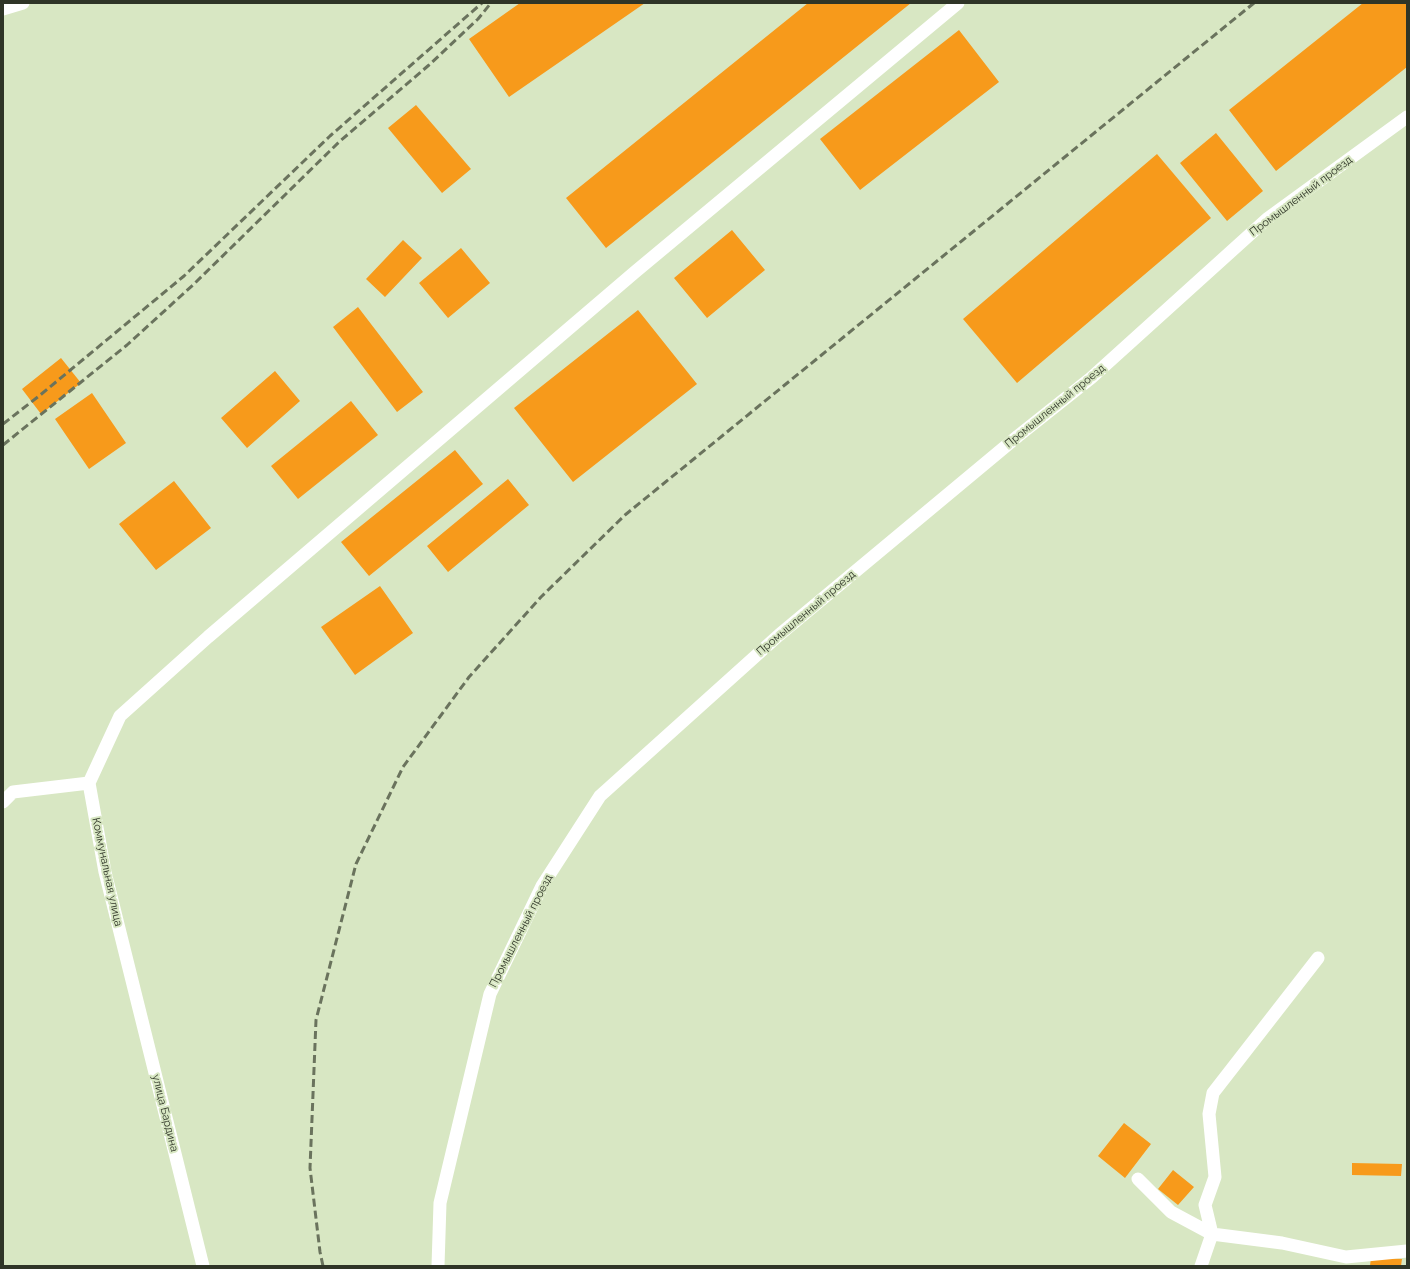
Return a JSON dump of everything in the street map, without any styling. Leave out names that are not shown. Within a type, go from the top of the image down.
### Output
[{"type":"street","points":[[3,9],[23,3]]},
{"type":"street","points":[[3,802],[13,792],[89,783],[120,716],[208,637],[635,272],[958,3]]},
{"type":"street","name":"Промышленный проезд","points":[[438,1266],[440,1203],[490,994],[542,886],[600,796],[779,636],[1012,441],[1091,378],[1267,220],[1407,116]]},
{"type":"street","name":"Коммунальная улица","points":[[89,783],[105,872],[127,959]]},
{"type":"street","points":[[1201,1266],[1212,1234],[1205,1205],[1215,1177],[1209,1114],[1213,1093],[1318,958]]},
{"type":"street","name":"улица Бардина","points":[[127,959],[203,1266]]},
{"type":"street","points":[[1138,1179],[1172,1212],[1212,1234],[1282,1243],[1346,1257],[1407,1252]]},
{"type":"building","points":[[520,3],[645,3],[509,97],[469,39]]},
{"type":"building","points":[[808,3],[911,3],[606,248],[566,198]]},
{"type":"building","points":[[1363,3],[1407,3],[1407,67],[1276,171],[1229,110]]},
{"type":"building","points":[[959,30],[999,82],[860,190],[820,139]]},
{"type":"building","points":[[416,105],[471,169],[442,193],[388,128]]},
{"type":"building","points":[[1216,133],[1263,191],[1227,221],[1180,163]]},
{"type":"building","points":[[1157,154],[1211,218],[1017,383],[963,319]]},
{"type":"building","points":[[732,230],[765,270],[707,318],[674,278]]},
{"type":"building","points":[[403,240],[422,258],[385,297],[366,279]]},
{"type":"building","points":[[461,248],[490,283],[448,318],[419,283]]},
{"type":"building","points":[[358,307],[423,392],[397,412],[333,327]]},
{"type":"building","points":[[638,310],[697,384],[573,482],[514,408]]},
{"type":"building","points":[[61,358],[81,383],[41,414],[22,389]]},
{"type":"building","points":[[275,371],[300,401],[247,448],[221,418]]},
{"type":"building","points":[[92,393],[126,443],[89,469],[55,419]]},
{"type":"building","points":[[351,401],[378,435],[298,499],[271,466]]},
{"type":"building","points":[[455,450],[483,484],[369,576],[341,542]]},
{"type":"building","points":[[508,479],[529,505],[448,572],[427,546]]},
{"type":"building","points":[[174,481],[211,528],[156,570],[119,524]]},
{"type":"building","points":[[380,586],[413,633],[355,675],[321,627]]},
{"type":"building","points":[[1124,1123],[1151,1144],[1125,1178],[1098,1156]]},
{"type":"building","points":[[1352,1163],[1402,1164],[1401,1176],[1352,1175]]},
{"type":"building","points":[[1173,1170],[1194,1187],[1178,1205],[1158,1189]]},
{"type":"building","points":[[1371,1257],[1402,1259],[1401,1266],[1370,1266]]},
{"type":"railway","points":[[3,424],[184,276],[330,136],[482,3]]},
{"type":"railway","points":[[3,445],[127,345],[194,284],[339,142],[429,65],[478,19],[491,3]]},
{"type":"railway","points":[[323,1266],[310,1168],[316,1020],[356,864],[403,767],[469,677],[541,597],[625,515],[1254,3]]}]
